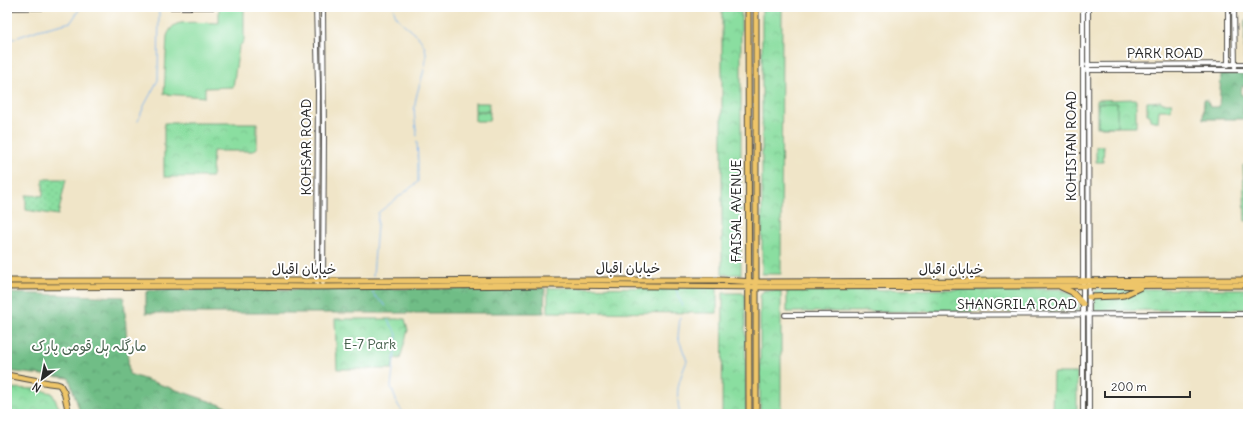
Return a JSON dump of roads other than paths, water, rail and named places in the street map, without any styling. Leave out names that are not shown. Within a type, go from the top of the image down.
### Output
[{"type":"main road","name":"FAISAL AVENUE","points":[[748,7],[749,414]]},
{"type":"main road","name":"FAISAL AVENUE","points":[[756,7],[756,414]]},
{"type":"main road","points":[[748,264],[744,276],[734,284],[745,291],[749,299]]},
{"type":"main road","points":[[756,265],[759,276],[767,284],[760,291],[757,298]]},
{"type":"main road","name":"خیابان اقبال","points":[[7,281],[720,280],[734,284]]},
{"type":"main road","name":"خیابان اقبال","points":[[7,287],[1089,283],[1248,280]]},
{"type":"main road","name":"خیابان اقبال","points":[[767,284],[1057,286],[1083,283]]},
{"type":"main road","name":"خیابان اقبال","points":[[1089,283],[1142,286],[1248,286]]},
{"type":"main road","points":[[1057,286],[1072,292],[1083,304]]},
{"type":"main road","points":[[1089,297],[1124,295],[1142,286]]},
{"type":"main road","points":[[7,375],[60,385],[64,392],[69,414]]},
{"type":"street","points":[[7,8],[90,7]]},
{"type":"street","points":[[106,7],[224,7]]},
{"type":"street","name":"KOHSAR ROAD","points":[[316,7],[318,85],[316,287]]},
{"type":"street","name":"KOHSAR ROAD","points":[[323,7],[323,287]]},
{"type":"street","name":"KOHISTAN ROAD","points":[[1083,7],[1083,414]]},
{"type":"street","name":"KOHISTAN ROAD","points":[[1088,7],[1089,414]]},
{"type":"street","points":[[1228,7],[1228,69]]},
{"type":"street","points":[[1234,7],[1235,69]]},
{"type":"street","points":[[1082,22],[1088,22]]},
{"type":"street","points":[[1082,32],[1088,32]]},
{"type":"street","name":"PARK ROAD","points":[[1082,65],[1248,64]]},
{"type":"street","name":"PARK ROAD","points":[[1082,70],[1248,70]]},
{"type":"street","name":"SHANGRILA ROAD","points":[[785,315],[1248,314]]},
{"type":"waterway","points":[[394,9],[395,14],[399,19],[420,39],[426,53],[425,64],[414,109],[417,136]]},
{"type":"waterway","points":[[7,41],[38,30],[71,22],[79,10]]},
{"type":"waterway","points":[[138,121],[158,80],[159,10]]},
{"type":"waterway","points":[[373,276],[378,213],[418,182],[417,141]]},
{"type":"waterway","points":[[676,289],[682,306]]},
{"type":"waterway","points":[[373,292],[373,294],[386,306]]},
{"type":"waterway","points":[[680,317],[678,337],[687,361],[678,387],[680,414]]},
{"type":"waterway","points":[[388,320],[397,334],[391,387],[398,405],[404,414]]},
{"type":"park label","name":"E-7 Park","points":[[370,344]]},
{"type":"park label","name":"مارگلہ ہل قومی پارک","points":[[89,346]]}]
